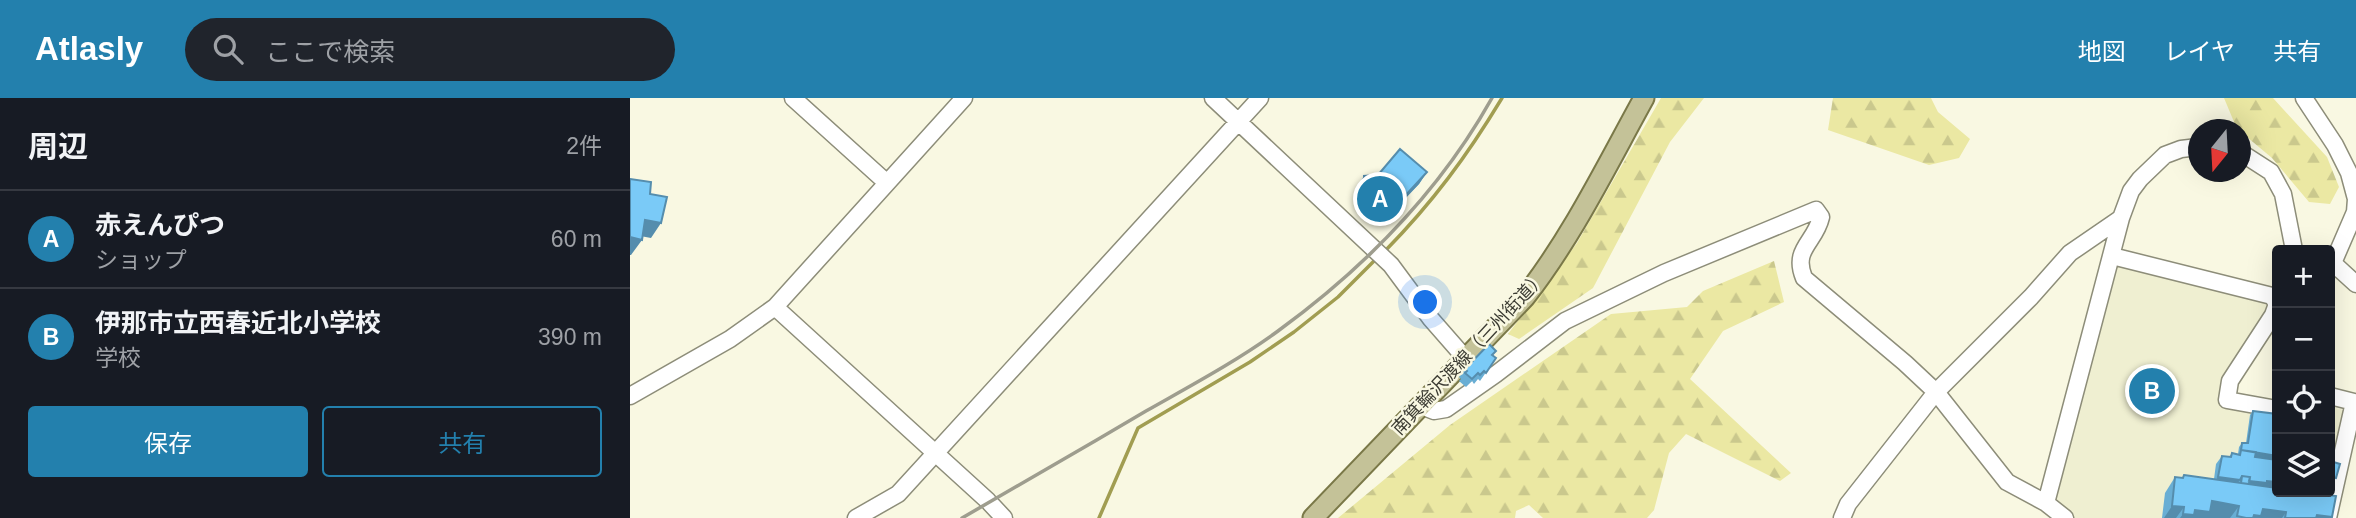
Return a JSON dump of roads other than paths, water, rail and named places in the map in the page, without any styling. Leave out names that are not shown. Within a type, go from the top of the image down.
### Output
[{"type":"main road","name":"南箕輪沢渡線（三州街道）","points":[[1312,518],[1525,297],[1543,274],[1644,98]]},
{"type":"street","points":[[793,98],[887,183]]},
{"type":"street","points":[[631,394],[730,339],[775,307],[964,98]]},
{"type":"street","points":[[1213,98],[1391,265],[1430,318],[1466,359]]},
{"type":"street","points":[[856,518],[898,494],[1261,98]]},
{"type":"street","points":[[2304,98],[2335,145],[2349,173],[2356,199],[2355,212],[2335,260]]},
{"type":"street","points":[[2046,503],[2130,191],[2165,155],[2188,148]]},
{"type":"street","points":[[2251,159],[2271,172],[2283,194],[2293,245]]},
{"type":"street","points":[[1422,406],[1434,411],[1446,409],[1565,321],[1664,273],[1816,210],[1821,217],[1819,227],[1803,250],[1798,265],[1804,278],[1936,392],[2007,482],[2046,503],[2065,518]]},
{"type":"street","points":[[1842,518],[1848,504],[1936,392],[2031,297],[2070,253],[2121,218]]},
{"type":"street","points":[[2112,256],[2272,296],[2277,304],[2273,315],[2230,381],[2227,400],[2272,408]]},
{"type":"street","points":[[2335,269],[2356,284]]},
{"type":"street","points":[[775,307],[1004,518]]},
{"type":"street","points":[[2328,518],[2354,402],[2335,397]]},
{"type":"waterway","points":[[1385,251],[1419,215],[1448,178],[1502,98]]},
{"type":"waterway","points":[[1099,518],[1138,428],[1250,362],[1294,332],[1338,297],[1377,258]]},
{"type":"railway","points":[[962,518],[1230,363],[1309,307],[1369,255],[1424,196],[1449,165],[1492,98]]},
{"type":"place","name":"赤えんぴつ","points":[[1380,199]]},
{"type":"place","name":"伊那市立西春近北小学校","points":[[2152,391]]}]
